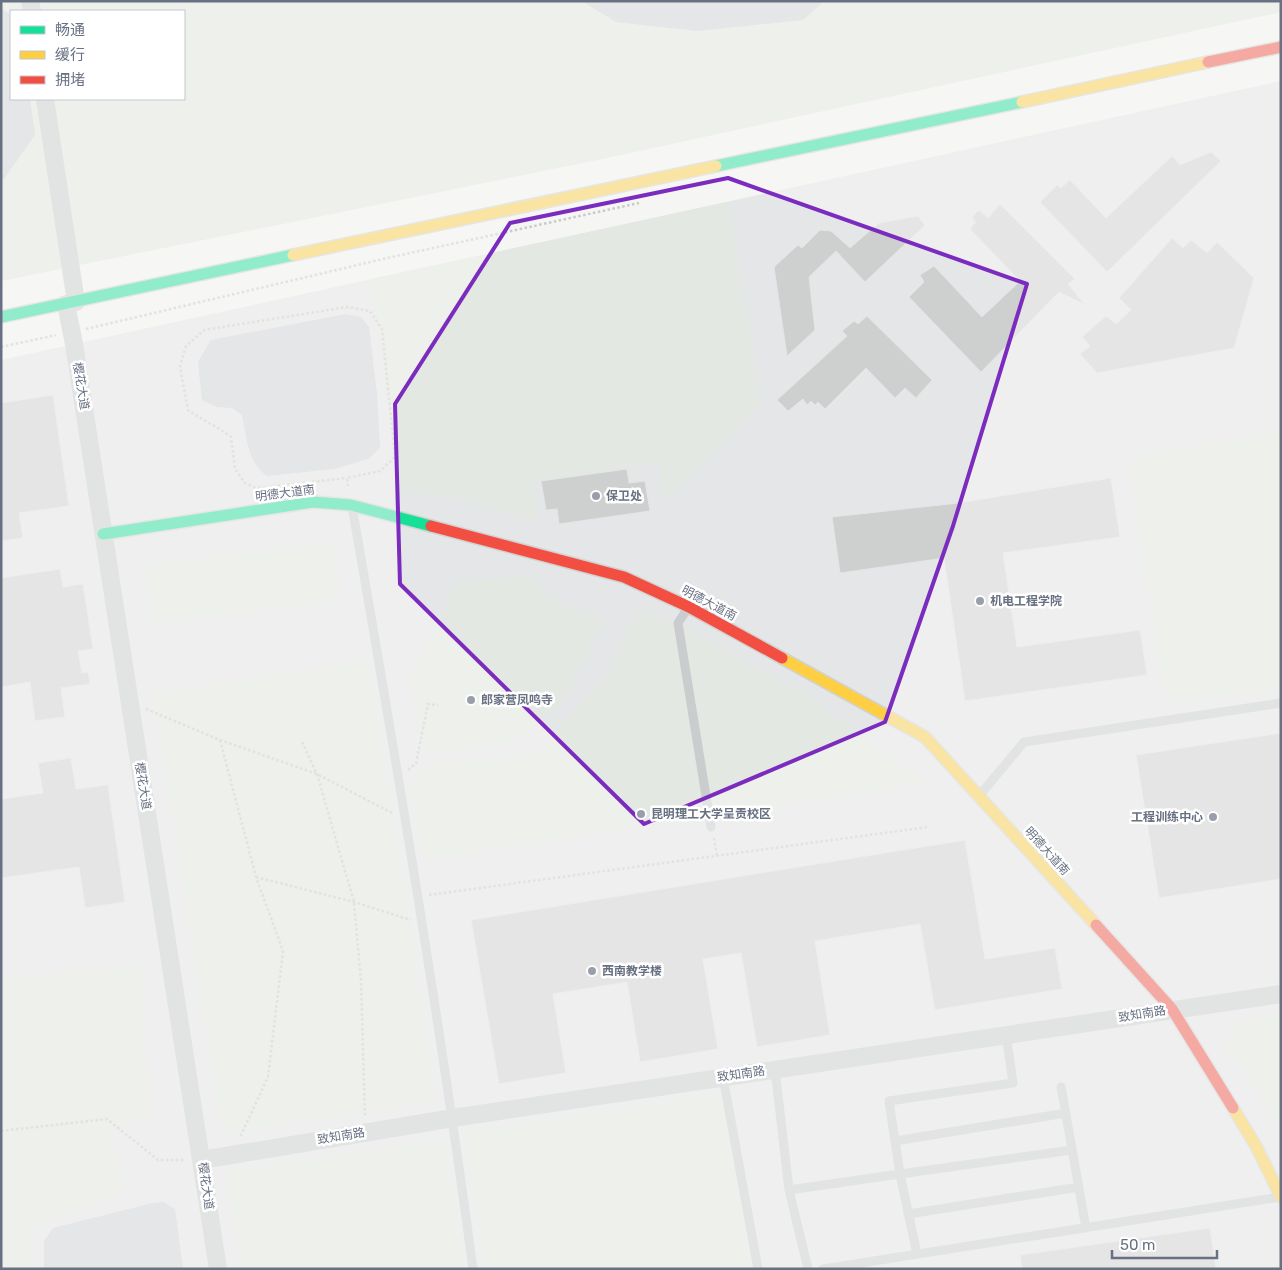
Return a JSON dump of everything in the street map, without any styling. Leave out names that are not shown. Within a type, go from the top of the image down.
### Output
[{"type":"street","points":[[1,317],[1281,47]]},
{"type":"street","name":"樱花大道","points":[[45,100],[71,303],[71,332],[218,1269]]},
{"type":"street","name":"明德大道南","points":[[103,534],[313,502],[351,505],[624,577],[689,607],[926,737],[1172,1009],[1256,1146],[1281,1197]]},
{"type":"street","name":"致知南路","points":[[202,1160],[453,1118],[1281,994]]},
{"type":"lane","points":[[351,505],[406,820],[453,1118],[473,1269]]},
{"type":"lane","points":[[689,607],[678,623],[712,827]]},
{"type":"lane","points":[[978,796],[1024,742],[1281,703]]},
{"type":"lane","points":[[917,1254],[900,1174],[889,1101],[1013,1083],[1006,1034]]},
{"type":"lane","points":[[775,1069],[789,1190],[808,1269]]},
{"type":"lane","points":[[723,1077],[758,1269]]},
{"type":"lane","points":[[1061,1087],[1086,1228]]},
{"type":"lane","points":[[895,1141],[1066,1114]]},
{"type":"lane","points":[[789,1190],[1072,1150]]},
{"type":"lane","points":[[908,1214],[1079,1187]]},
{"type":"lane","points":[[823,1269],[1281,1197]]},
{"type":"path","points":[[1,347],[645,202]]},
{"type":"path","points":[[347,306],[370,311],[382,329],[395,457],[380,470],[347,478],[256,488],[245,483],[235,469],[231,437],[188,410],[180,366],[186,346],[204,330],[347,306]]},
{"type":"path","points":[[347,478],[351,505]]},
{"type":"path","points":[[130,703],[220,740],[317,774],[406,820]]},
{"type":"path","points":[[399,777],[416,763],[428,704],[438,705]]},
{"type":"path","points":[[220,740],[256,877],[283,951],[268,1077],[232,1154]]},
{"type":"path","points":[[302,742],[317,774],[354,902],[361,982],[366,1132]]},
{"type":"path","points":[[712,827],[717,856]]},
{"type":"path","points":[[418,897],[928,827]]},
{"type":"path","points":[[256,877],[354,902],[422,924]]},
{"type":"path","points":[[1,1132],[107,1119],[158,1160],[202,1160]]},
{"type":"highlighted area","points":[[728,178],[1027,284],[953,526],[885,722],[644,824],[400,584],[395,404],[510,223]]},
{"type":"shaded area","points":[[1,1],[1281,1],[1281,12],[602,159],[1,281]]},
{"type":"shaded area","points":[[582,1],[824,1],[803,20],[698,31],[616,22]]},
{"type":"shaded area","points":[[1,8],[10,14],[10,100],[30,100],[35,135],[1,183]]},
{"type":"shaded area","name":"昆明理工大学呈贡校区","points":[[1281,81],[1281,1269],[1,1269],[1,360]]},
{"type":"shaded area","points":[[728,202],[761,403],[665,501],[659,462],[534,480],[537,521],[471,502],[402,489],[371,279]]},
{"type":"shaded area","points":[[346,314],[361,317],[369,327],[377,394],[380,448],[368,459],[334,469],[267,476],[255,464],[249,449],[242,415],[232,408],[217,407],[202,400],[198,362],[211,340]]},
{"type":"shaded area","points":[[1281,432],[1281,689],[1177,702],[1164,693],[1129,463],[1133,456]]},
{"type":"shaded area","points":[[334,542],[341,601],[153,623],[146,565]]},
{"type":"shaded area","points":[[532,576],[546,597],[605,620],[558,707],[515,742],[427,754],[413,709],[412,670],[426,649],[456,582]]},
{"type":"shaded area","points":[[639,608],[694,633],[808,696],[926,783],[423,860],[410,779],[423,765],[535,755],[606,678]]},
{"type":"shaded area","points":[[368,660],[437,1101],[222,1134],[153,693]]},
{"type":"shaded area","points":[[140,966],[151,1117],[111,1129],[124,1190],[29,1229],[32,1269],[1,1269],[1,978]]},
{"type":"shaded area","points":[[1281,1015],[1281,1124],[1224,1044],[1236,1021]]},
{"type":"shaded area","points":[[722,1093],[750,1269],[486,1269],[465,1133]]},
{"type":"shaded area","points":[[445,1139],[465,1269],[241,1269],[226,1171]]},
{"type":"shaded area","points":[[163,1202],[175,1209],[183,1269],[44,1269],[44,1241],[53,1228]]},
{"type":"building","points":[[1211,152],[1221,161],[1107,272],[1040,202],[1057,185],[1061,188],[1070,180],[1106,218],[1172,156],[1180,165]]},
{"type":"building","points":[[1000,204],[1075,279],[1068,284],[1084,304],[1059,292],[981,372],[909,297],[924,282],[920,275],[934,266],[982,317],[1020,281],[970,229],[976,222],[972,217],[979,210],[988,218]]},
{"type":"building","points":[[918,216],[925,225],[865,282],[836,251],[809,277],[815,330],[787,356],[774,267],[798,245],[802,248],[820,230],[831,231],[850,248],[879,223]]},
{"type":"building","points":[[1172,238],[1183,248],[1191,240],[1207,253],[1217,242],[1254,278],[1234,348],[1097,373],[1080,354],[1090,346],[1082,337],[1106,316],[1116,324],[1131,310],[1119,298]]},
{"type":"building","points":[[867,316],[932,380],[916,398],[905,388],[895,398],[866,368],[825,409],[818,402],[815,405],[811,401],[807,405],[803,399],[788,411],[777,400],[847,336],[842,331],[854,321],[858,324]]},
{"type":"building","points":[[53,395],[69,506],[19,513],[23,538],[1,541],[1,403]]},
{"type":"building","name":"保卫处","points":[[627,469],[629,483],[645,481],[650,511],[559,524],[557,509],[546,510],[541,481]]},
{"type":"building","name":"机电工程学院","points":[[1111,478],[1120,537],[1003,553],[1017,647],[1140,630],[1147,675],[965,701],[944,558],[840,573],[832,517],[958,503]]},
{"type":"building","points":[[60,569],[63,587],[83,584],[93,649],[78,651],[82,673],[88,672],[90,684],[61,688],[65,717],[35,721],[30,682],[1,687],[1,578]]},
{"type":"building","name":"工程训练中心","points":[[1281,733],[1281,879],[1159,898],[1136,755]]},
{"type":"building","points":[[71,758],[76,789],[108,785],[125,902],[85,908],[79,867],[1,878],[1,799],[43,793],[38,763]]},
{"type":"building","name":"西南教学楼","points":[[965,840],[985,959],[1055,948],[1062,989],[935,1010],[920,924],[815,941],[830,1035],[757,1047],[741,953],[703,959],[718,1049],[640,1062],[627,982],[553,994],[566,1073],[499,1084],[471,920]]},
{"type":"building","points":[[1210,1228],[1216,1269],[1022,1269],[1020,1255]]},
{"type":"traffic: fast","points":[[716,166],[1022,102]]},
{"type":"traffic: fast","points":[[1,317],[293,255]]},
{"type":"traffic: fast","points":[[103,534],[313,502],[351,505],[431,526]]},
{"type":"traffic: slow","points":[[1022,102],[1208,62]]},
{"type":"traffic: slow","points":[[293,255],[716,166]]},
{"type":"traffic: slow","points":[[782,658],[925,737],[1096,925]]},
{"type":"traffic: slow","points":[[1233,1108],[1256,1146],[1281,1197]]},
{"type":"traffic: jam","points":[[1208,62],[1281,47]]},
{"type":"traffic: jam","points":[[431,526],[624,577],[689,607],[782,658]]},
{"type":"traffic: jam","points":[[1096,925],[1172,1009],[1233,1108]]},
{"type":"place","name":"保卫处","points":[[596,496]]},
{"type":"place","name":"机电工程学院","points":[[980,601]]},
{"type":"place","name":"郎家营凤鸣寺","points":[[471,700]]},
{"type":"place","name":"昆明理工大学呈贡校区","points":[[641,814]]},
{"type":"place","name":"工程训练中心","points":[[1213,817]]},
{"type":"place","name":"西南教学楼","points":[[592,971]]}]
